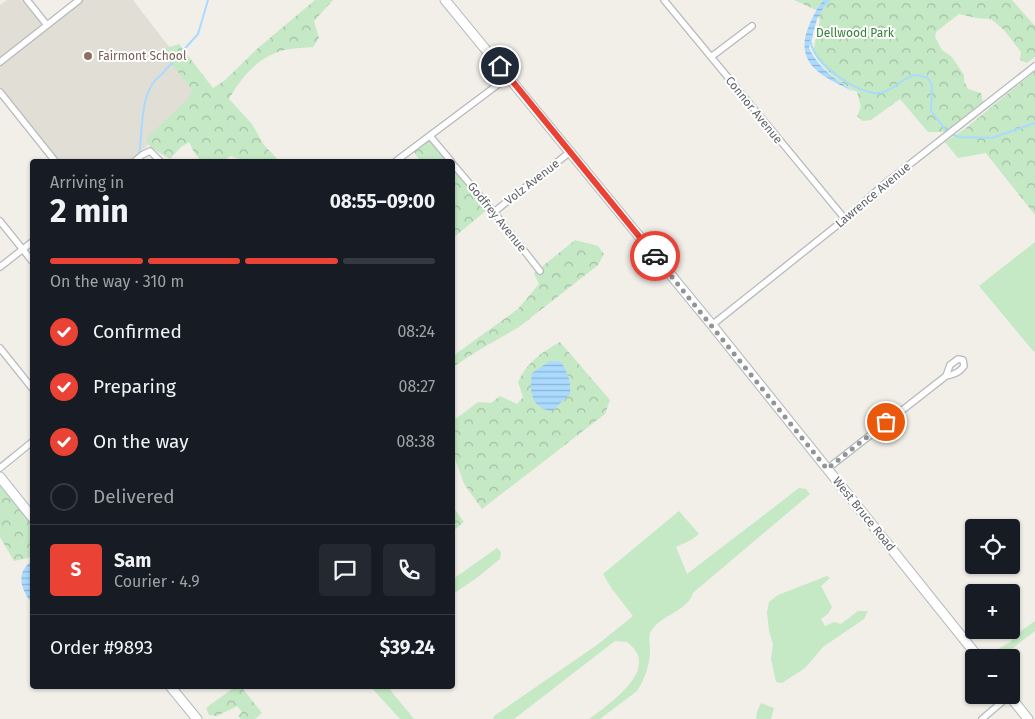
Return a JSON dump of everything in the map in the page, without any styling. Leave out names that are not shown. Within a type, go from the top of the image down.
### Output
[{"type":"street","points":[[27,0],[47,25]]},
{"type":"street","points":[[0,62],[79,0]]},
{"type":"street","name":"West Bruce Road","points":[[445,0],[712,325],[972,649]]},
{"type":"street","name":"Connor Avenue","points":[[664,0],[844,219]]},
{"type":"street","points":[[712,57],[752,26]]},
{"type":"street","name":"Lawrence Avenue","points":[[712,325],[882,186],[1035,66]]},
{"type":"street","points":[[399,159],[508,77]]},
{"type":"street","points":[[0,92],[53,159]]},
{"type":"street","name":"Godfrey Avenue","points":[[430,136],[449,159]]},
{"type":"street","points":[[137,159],[150,151],[158,159]]},
{"type":"street","name":"Volz Avenue","points":[[494,212],[570,152]]},
{"type":"street","name":"Godfrey Avenue","points":[[455,166],[540,270]]},
{"type":"street","points":[[0,221],[30,258]]},
{"type":"street","points":[[0,267],[30,244]]},
{"type":"street","points":[[0,348],[30,386]]},
{"type":"street","points":[[827,469],[946,376]]},
{"type":"street","points":[[0,468],[30,444]]},
{"type":"street","points":[[0,476],[30,514]]},
{"type":"street","points":[[172,689],[197,719]]},
{"type":"street","points":[[982,719],[999,704]]},
{"type":"street","points":[[1016,704],[1028,719]]},
{"type":"shaded area","name":"Fairmont School","points":[[7,0],[30,0],[48,23],[81,0],[133,0],[203,91],[131,159],[57,159],[0,89],[0,5]]},
{"type":"green space","points":[[315,0],[333,0],[314,21],[319,38],[313,47],[285,50],[264,58],[244,76],[229,99],[252,124],[264,145],[277,159],[240,159],[231,156],[226,159],[199,159],[189,142],[181,147],[170,159],[150,147],[146,139],[188,99],[192,90],[161,50],[179,44],[213,88],[224,81],[258,48]]},
{"type":"green space","name":"Dellwood Park","points":[[794,0],[1012,0],[1035,26],[1035,57],[1027,63],[1020,60],[1021,52],[1004,30],[991,19],[959,14],[936,32],[935,37],[942,50],[952,57],[964,75],[964,81],[968,89],[981,93],[983,102],[945,132],[928,132],[900,99],[871,120],[863,121],[857,116],[861,107],[857,92],[832,75],[813,52],[820,21],[816,10]]},
{"type":"green space","points":[[1035,71],[1035,215],[966,128]]},
{"type":"green space","points":[[966,128],[986,153],[958,158],[945,142]]},
{"type":"green space","points":[[430,139],[446,159],[419,159],[414,152]]},
{"type":"green space","points":[[455,170],[488,209],[455,236]]},
{"type":"green space","points":[[575,240],[598,246],[604,254],[598,265],[519,327],[455,366],[455,355],[518,309],[539,284],[534,273]]},
{"type":"green space","points":[[1035,242],[1035,351],[1034,352],[979,286]]},
{"type":"green space","points":[[560,342],[610,400],[605,414],[482,509],[464,484],[455,459],[455,418],[457,418],[478,402],[491,403],[500,396],[517,404],[523,397],[518,382],[530,363]]},
{"type":"green space","points":[[0,484],[30,522],[30,557],[14,561],[0,537]]},
{"type":"green space","points":[[799,488],[806,489],[810,494],[694,592],[684,606],[654,626],[650,636],[648,666],[640,686],[637,691],[600,719],[589,719],[628,686],[638,669],[638,655],[627,642],[615,641],[514,719],[493,719],[494,716],[597,645],[633,616],[603,574],[679,511],[699,534],[676,547],[687,574]]},
{"type":"green space","points":[[455,510],[464,522],[455,529]]},
{"type":"green space","points":[[497,548],[501,552],[500,559],[455,593],[455,578]]},
{"type":"green space","points":[[827,576],[830,578],[821,586],[832,607],[828,614],[821,619],[825,626],[834,622],[841,624],[858,611],[868,611],[864,619],[823,647],[805,668],[782,683],[776,682],[771,659],[773,644],[769,631],[767,612],[769,602],[778,595]]},
{"type":"green space","points":[[1035,621],[1035,631],[1012,649],[998,649],[1013,639],[1020,639],[1021,631]]},
{"type":"green space","points":[[232,689],[243,689],[262,713],[255,719],[241,719],[238,716],[242,712],[237,706],[217,716],[209,715],[206,708]]},
{"type":"green space","points":[[373,689],[389,689],[414,719],[400,719]]},
{"type":"green space","points":[[761,703],[774,708],[771,719],[756,719]]},
{"type":"water","points":[[824,0],[828,0],[817,19],[809,48],[822,67],[853,91],[830,80],[813,66],[807,58],[805,37],[814,14]]},
{"type":"water","points":[[550,361],[561,362],[566,370],[570,385],[570,394],[552,411],[540,406],[533,398],[531,392],[532,373]]},
{"type":"water","points":[[30,563],[30,600],[25,593],[22,582],[23,571]]},
{"type":"waterway","points":[[139,155],[143,112],[149,90],[154,82],[198,34],[208,0]]},
{"type":"waterway","points":[[823,6],[829,0]]},
{"type":"waterway","points":[[812,36],[811,42],[814,51],[829,69],[850,84],[871,93],[885,92],[911,76],[927,77],[932,85],[931,111],[948,133],[959,137],[992,138],[1035,123]]},
{"type":"way so far","points":[[655,256],[827,469],[886,422]]},
{"type":"place","name":"Fairmont School","points":[[88,56]]},
{"type":"route","points":[[500,66],[655,256]]}]
